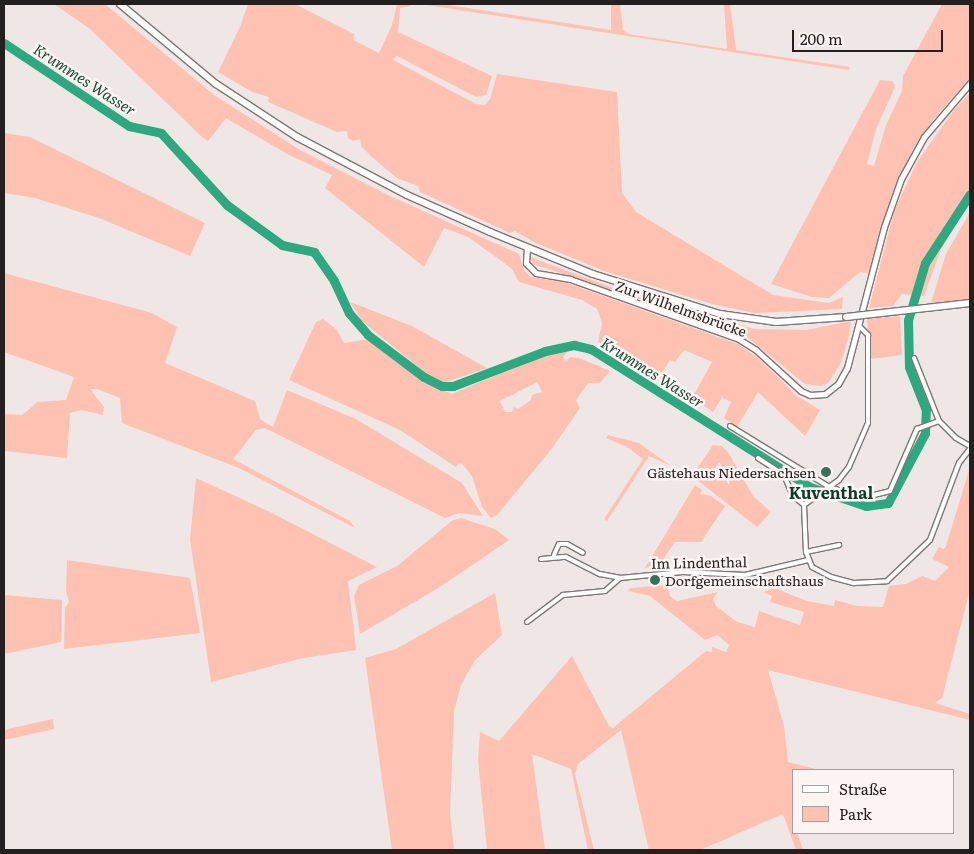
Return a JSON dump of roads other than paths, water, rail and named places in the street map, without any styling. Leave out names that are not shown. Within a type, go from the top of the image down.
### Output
[{"type":"main road","points":[[120,4],[216,84],[296,137],[407,195],[527,248],[602,277],[720,314],[776,322],[846,317],[970,303]]},
{"type":"street","name":"Zur Wilhelmsbrücke","points":[[527,248],[526,262],[536,273],[570,279],[737,338],[756,350],[793,385],[810,394],[830,392],[842,380],[862,316],[884,227],[901,179],[924,137],[970,83]]},
{"type":"street","points":[[862,316],[970,303]]},
{"type":"street","points":[[804,505],[829,487],[848,467],[868,423],[868,335],[859,326]]},
{"type":"street","points":[[758,458],[784,475],[793,496],[804,505],[806,552],[808,560],[819,572],[854,583],[887,581],[930,540],[959,463],[970,447],[956,438],[939,421],[914,358]]},
{"type":"street","points":[[730,426],[829,487],[862,498],[886,494],[893,486],[917,429],[931,426],[939,421]]},
{"type":"street","points":[[554,555],[559,544],[567,544],[583,553]]},
{"type":"street","points":[[806,552],[839,545]]},
{"type":"street","points":[[541,558],[554,555],[566,557],[600,574],[620,578]]},
{"type":"street","name":"Im Lindenthal","points":[[620,578],[683,572],[745,575],[808,560]]},
{"type":"street","points":[[527,622],[564,595],[605,591],[620,578]]},
{"type":"waterway","name":"Krummes Wasser","points":[[4,43],[129,126],[161,133],[227,205],[282,245],[314,252],[334,281],[349,313],[368,335],[424,377],[442,386],[453,386],[545,351],[574,345],[591,349],[810,487],[866,506],[888,503],[925,433],[926,410],[909,367],[908,320],[925,263],[970,194]]},
{"type":"place","name":"Gästehaus Niedersachsen","points":[[826,472]]},
{"type":"place","name":"Dorfgemeinschaftshaus","points":[[655,580]]},
{"type":"district","name":"Kuventhal","points":[[831,492]]}]
